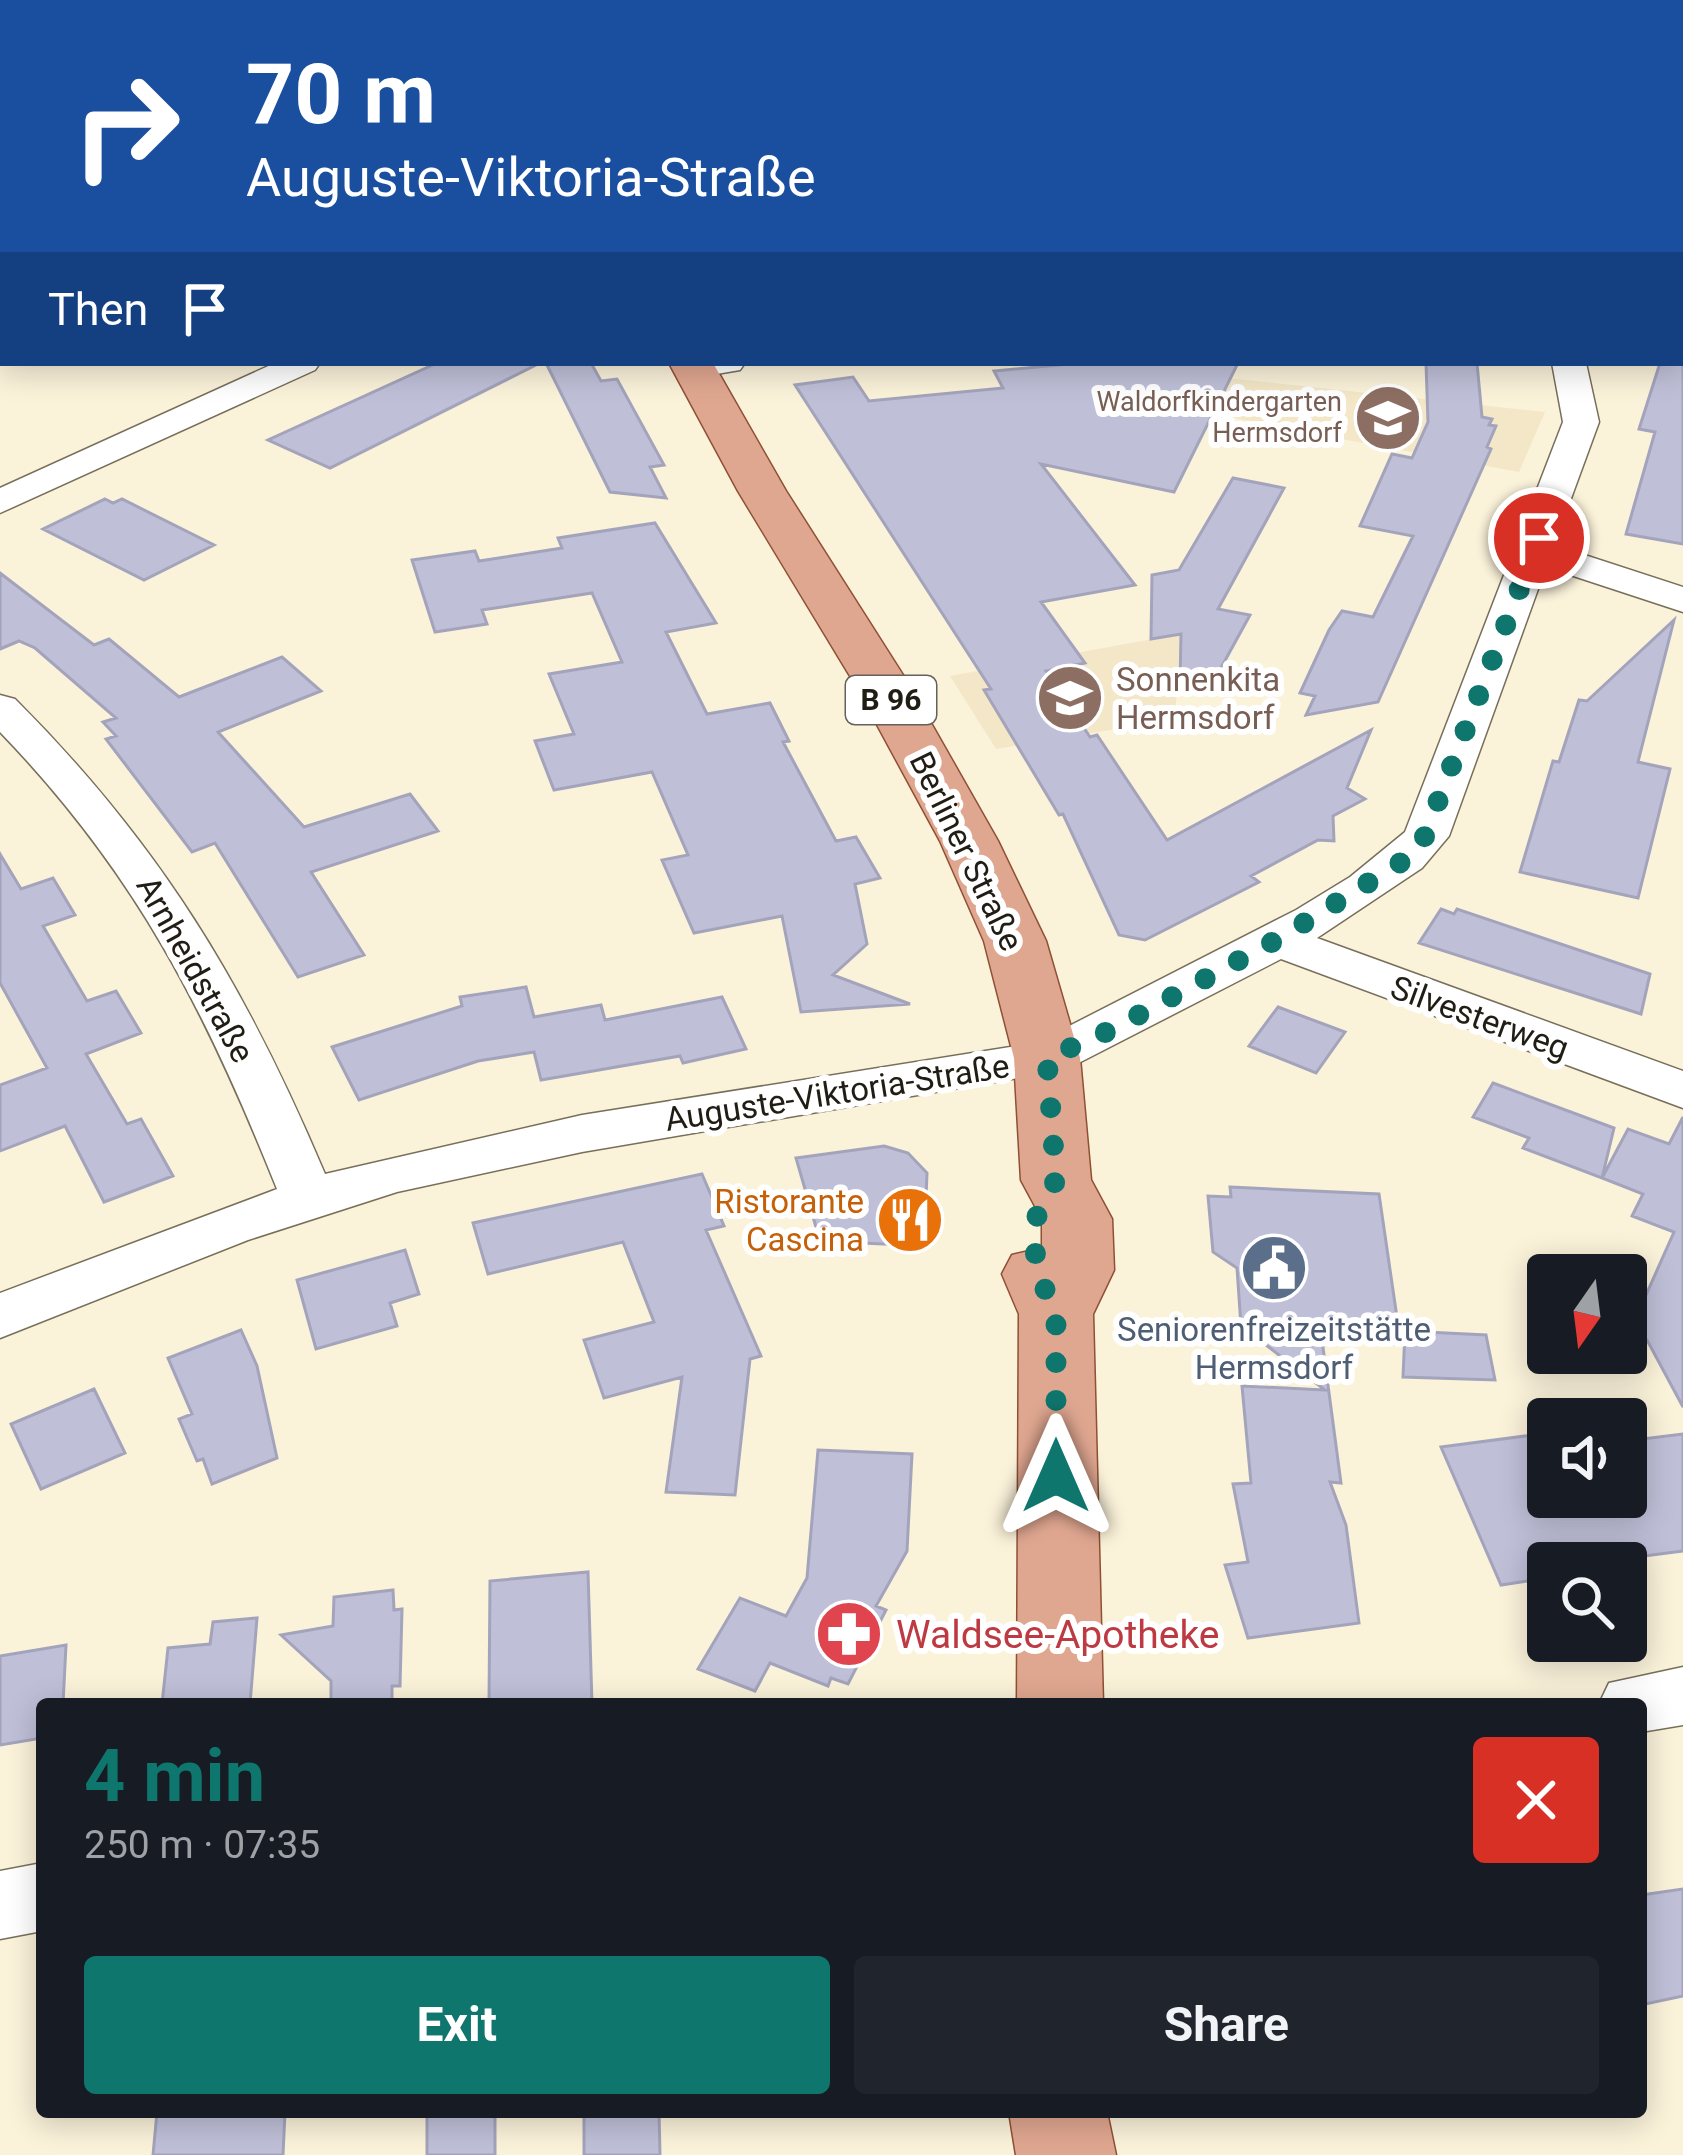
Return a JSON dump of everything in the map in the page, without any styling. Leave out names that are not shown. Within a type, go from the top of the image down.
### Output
[{"type":"main road","name":"Berliner Straße","points":[[704,366],[762,491],[884,686],[969,841],[1016,941],[1047,1058],[1056,1180],[1077,1219],[1078,1270],[1056,1314],[1060,1698]]},
{"type":"street","points":[[0,502],[296,366]]},
{"type":"street","name":"Auguste-Viktoria-Straße","points":[[0,1316],[174,1245],[308,1198],[632,1125],[1047,1058],[1111,1030],[1280,938],[1419,851],[1582,416],[1570,366]]},
{"type":"street","points":[[1535,550],[1683,600]]},
{"type":"street","name":"Arnheidstraße","points":[[0,708],[96,812],[182,932],[256,1076],[308,1198]]},
{"type":"street","name":"Silvesterweg","points":[[1280,938],[1311,955],[1683,1090]]},
{"type":"street","points":[[1647,1702],[1683,1696]]},
{"type":"street","points":[[0,1905],[36,1898]]},
{"type":"shaded area","name":"Waldorfkindergarten Hermsdorf","points":[[1171,372],[1545,412],[1519,472],[1260,424],[1122,391]]},
{"type":"shaded area","name":"Sonnenkita Hermsdorf","points":[[1180,634],[1175,719],[996,749],[950,676]]},
{"type":"building","points":[[430,366],[534,366],[330,468],[268,440]]},
{"type":"building","points":[[547,366],[593,366],[601,381],[617,379],[664,465],[650,467],[666,498],[610,492]]},
{"type":"building","points":[[1048,366],[1237,366],[1174,492],[1041,464],[1135,585],[1041,602],[1085,663],[1046,671],[1090,737],[1097,735],[1167,840],[1371,730],[1347,788],[1365,799],[1333,816],[1334,841],[1318,840],[1251,876],[1259,882],[1145,940],[1119,935],[1063,814],[1059,815],[984,690],[991,689],[795,385],[853,377],[869,401],[1003,388],[994,371]]},
{"type":"building","points":[[1426,366],[1477,366],[1482,417],[1492,419],[1489,425],[1496,426],[1487,447],[1491,449],[1378,702],[1306,715],[1315,696],[1300,693],[1329,630],[1342,611],[1373,617],[1413,536],[1360,526],[1392,454],[1412,458],[1428,422]]},
{"type":"building","points":[[1659,366],[1683,366],[1683,544],[1626,534],[1655,432],[1639,429]]},
{"type":"building","points":[[1233,478],[1284,488],[1218,609],[1250,615],[1211,686],[1180,679],[1181,634],[1151,639],[1152,575],[1179,570]]},
{"type":"building","points":[[105,499],[113,503],[122,499],[214,545],[144,580],[43,529]]},
{"type":"building","points":[[655,523],[716,623],[666,632],[707,714],[770,703],[789,741],[783,742],[836,841],[856,837],[880,878],[855,884],[867,944],[833,975],[910,1004],[801,1012],[782,916],[694,933],[662,860],[688,855],[652,772],[554,790],[535,741],[574,734],[549,674],[622,662],[592,593],[482,610],[487,624],[435,632],[412,560],[475,551],[479,561],[562,548],[558,538]]},
{"type":"building","points":[[0,573],[94,645],[109,639],[179,697],[282,657],[321,691],[218,732],[304,827],[410,794],[438,831],[311,872],[364,955],[298,977],[215,843],[192,852],[106,739],[116,736],[103,722],[116,718],[35,648],[19,641],[0,649]]},
{"type":"building","points":[[1674,620],[1638,762],[1670,769],[1638,898],[1520,872],[1553,761],[1559,762],[1579,700],[1587,701]]},
{"type":"building","points":[[0,854],[21,889],[53,878],[75,915],[43,926],[87,1001],[116,991],[141,1033],[86,1054],[127,1124],[141,1119],[173,1176],[104,1202],[65,1126],[0,1151],[0,1085],[47,1068],[0,983]]},
{"type":"building","points":[[1441,909],[1454,914],[1457,909],[1650,974],[1641,1014],[1419,943]]},
{"type":"building","points":[[526,987],[534,1017],[601,1005],[605,1020],[722,997],[746,1049],[683,1063],[680,1056],[541,1080],[534,1052],[478,1061],[359,1100],[332,1047],[462,1006],[460,997]]},
{"type":"building","points":[[1278,1007],[1345,1032],[1316,1073],[1249,1046]]},
{"type":"building","points":[[1493,1083],[1614,1128],[1602,1178],[1523,1148],[1529,1138],[1473,1117]]},
{"type":"building","points":[[1683,1117],[1683,1407],[1647,1340],[1647,1293],[1674,1232],[1632,1216],[1643,1194],[1602,1178],[1628,1129],[1669,1144]]},
{"type":"building","points":[[884,1146],[908,1153],[927,1173],[924,1246],[820,1241],[796,1158]]},
{"type":"building","points":[[702,1174],[724,1226],[706,1230],[761,1356],[750,1359],[735,1495],[666,1492],[682,1377],[604,1398],[584,1340],[654,1322],[623,1242],[488,1274],[473,1223]]},
{"type":"building","points":[[1230,1187],[1379,1194],[1401,1345],[1322,1340],[1341,1483],[1330,1482],[1346,1525],[1359,1623],[1248,1638],[1225,1565],[1248,1562],[1233,1484],[1251,1483],[1242,1386],[1325,1390],[1241,1326],[1237,1268],[1213,1252],[1208,1196],[1231,1197]]},
{"type":"building","points":[[405,1250],[419,1294],[390,1303],[397,1326],[316,1349],[297,1280]]},
{"type":"building","points":[[241,1330],[257,1366],[277,1458],[212,1484],[179,1419],[192,1414],[168,1358]]},
{"type":"building","points":[[1405,1331],[1486,1335],[1495,1380],[1403,1377]]},
{"type":"building","points":[[94,1389],[125,1453],[41,1489],[11,1424]]},
{"type":"building","points":[[1683,1434],[1683,1551],[1647,1556],[1647,1542],[1527,1542],[1527,1581],[1501,1585],[1441,1447],[1527,1436],[1527,1518],[1647,1518],[1647,1438]]},
{"type":"building","points":[[818,1450],[912,1454],[907,1551],[876,1606],[886,1610],[848,1684],[831,1678],[828,1686],[770,1663],[755,1691],[698,1669],[740,1598],[786,1616],[807,1578]]},
{"type":"building","points":[[588,1572],[592,1698],[489,1698],[490,1581]]},
{"type":"building","points":[[393,1590],[394,1610],[402,1609],[400,1686],[392,1686],[392,1698],[331,1698],[331,1681],[281,1635],[333,1626],[334,1597]]},
{"type":"building","points":[[257,1618],[250,1698],[163,1698],[168,1648],[210,1644],[213,1622]]},
{"type":"building","points":[[66,1645],[63,1698],[36,1698],[36,1739],[0,1745],[0,1656]]},
{"type":"building","points":[[1683,1889],[1683,1996],[1647,2004],[1647,1894]]},
{"type":"building","points":[[156,2118],[285,2118],[283,2155],[153,2155]]},
{"type":"building","points":[[427,2118],[495,2118],[495,2155],[427,2155]]},
{"type":"building","points":[[584,2118],[659,2118],[660,2155],[584,2155]]},
{"type":"place","name":"Waldorfkindergarten Hermsdorf","points":[[1388,418]]},
{"type":"place","name":"Sonnenkita Hermsdorf","points":[[1070,698]]},
{"type":"place","name":"Ristorante Cascina","points":[[910,1220]]},
{"type":"place","name":"Seniorenfreizeitstätte Hermsdorf","points":[[1274,1268]]},
{"type":"place","name":"Waldsee-Apotheke","points":[[849,1634]]},
{"type":"route","points":[[1056,1476],[1056,1314],[1036,1269],[1035,1240],[1035,1220],[1056,1180],[1047,1058],[1111,1030],[1280,938],[1419,851],[1539,538]]}]
